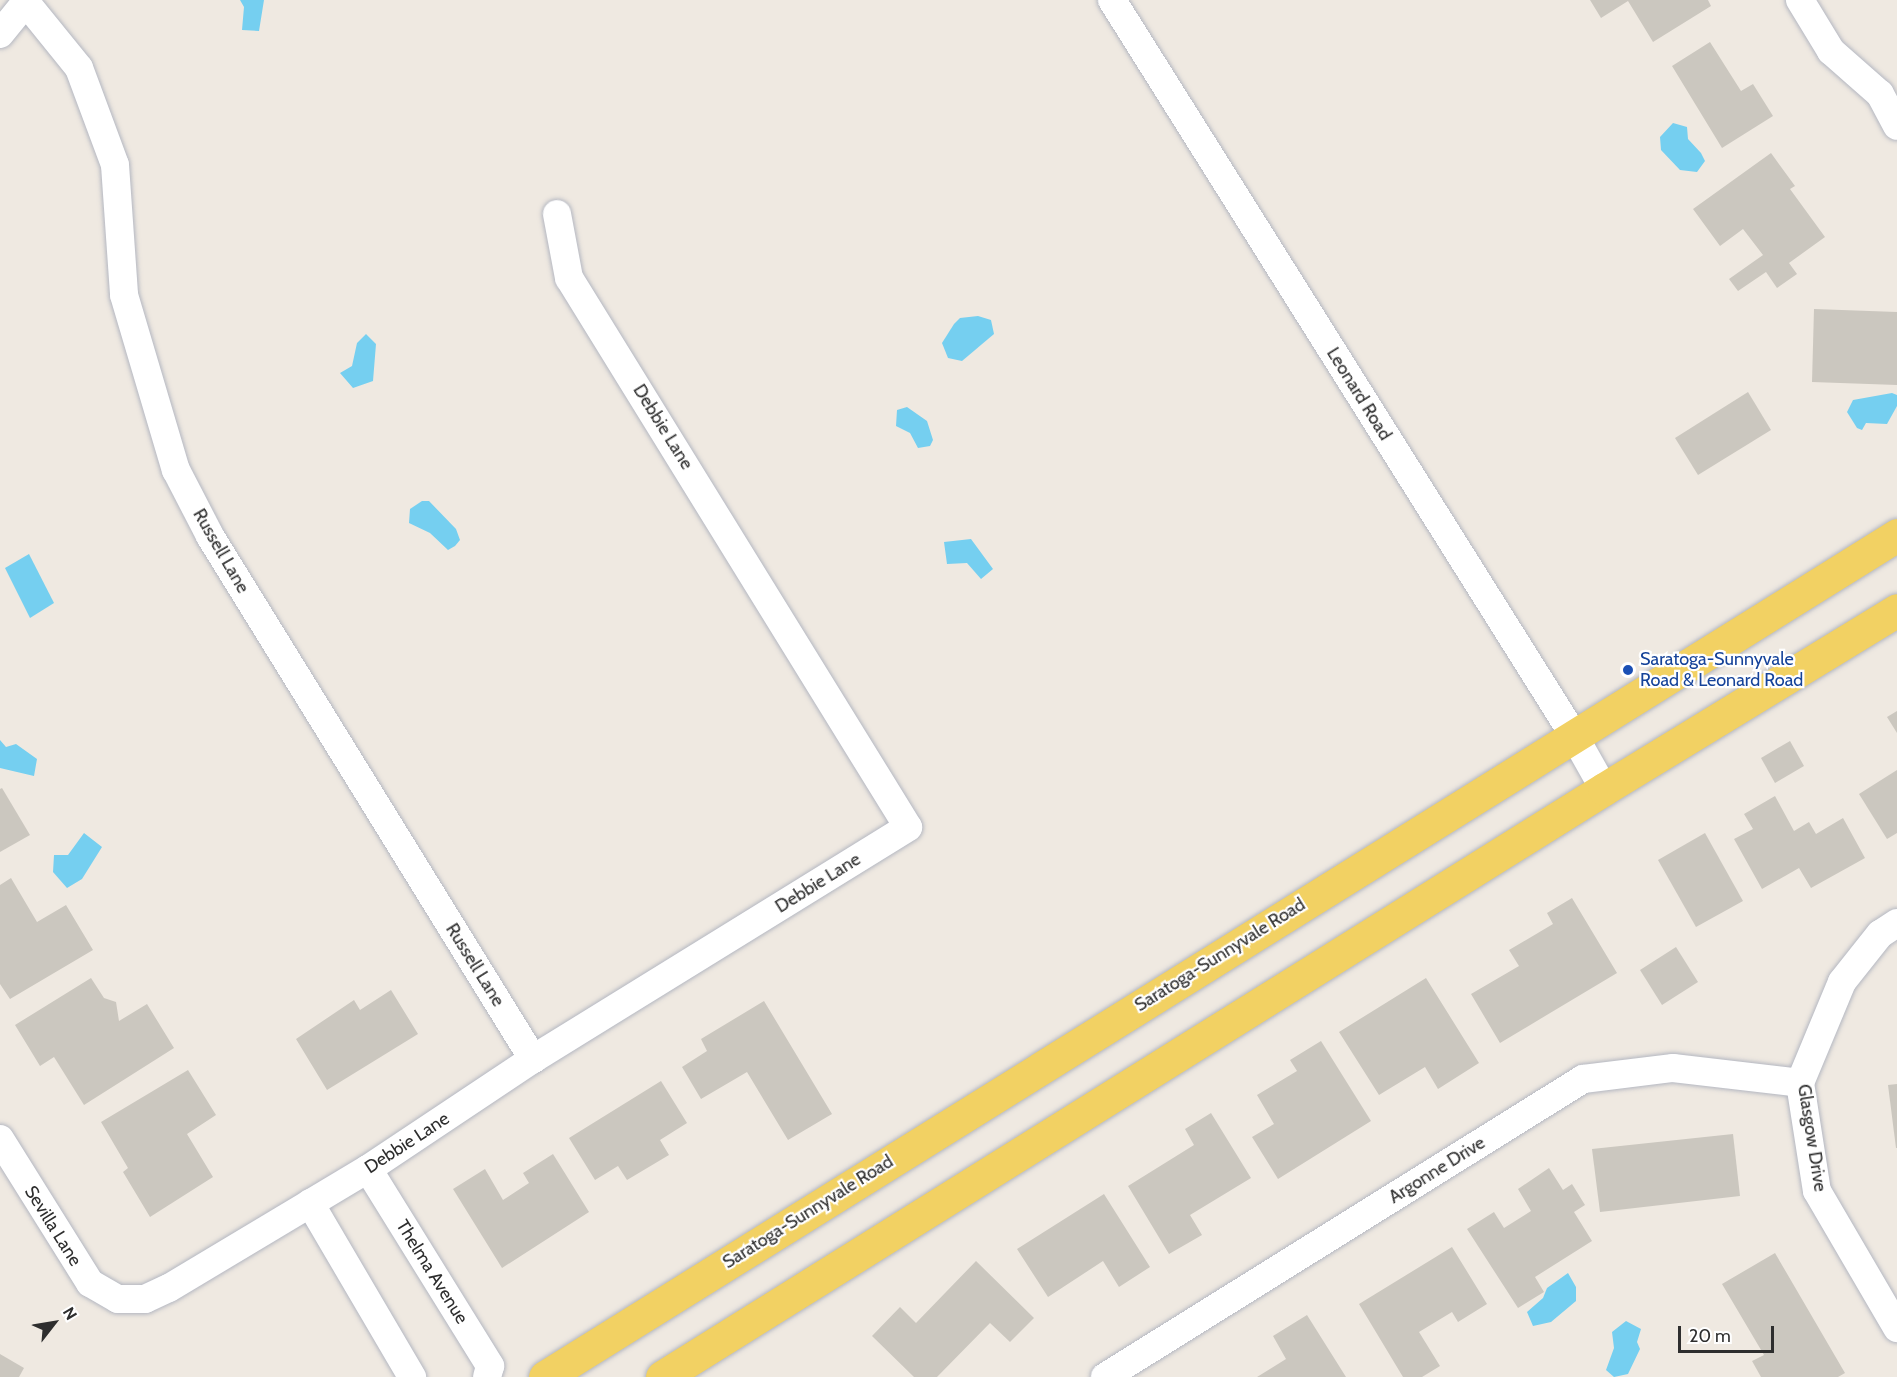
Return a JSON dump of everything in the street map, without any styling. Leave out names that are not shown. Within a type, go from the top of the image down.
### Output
[{"type":"main road","name":"Saratoga-Sunnyvale Road","points":[[545,1377],[1574,734],[1897,535]]},
{"type":"main road","points":[[662,1377],[1604,789],[1897,610]]},
{"type":"street","name":"Leonard Road","points":[[1112,0],[1574,734],[1604,789]]},
{"type":"street","points":[[1800,0],[1831,51],[1880,94],[1897,126]]},
{"type":"street","points":[[0,34],[25,1]]},
{"type":"street","name":"Russell Lane","points":[[25,1],[80,68],[115,165],[123,295],[176,470],[210,536],[533,1059]]},
{"type":"street","name":"Debbie Lane","points":[[118,1299],[145,1299],[169,1288],[368,1169],[533,1059],[908,827],[569,278],[557,214]]},
{"type":"street","name":"Glasgow Drive","points":[[1897,923],[1880,934],[1842,982],[1800,1083],[1817,1191],[1897,1328]]},
{"type":"street","name":"Argonne Drive","points":[[1105,1377],[1583,1079],[1673,1068],[1800,1083]]},
{"type":"street","name":"Sevilla Lane","points":[[0,1139],[81,1272],[104,1294],[118,1299]]},
{"type":"street","name":"Thelma Avenue","points":[[368,1169],[490,1366],[487,1377]]},
{"type":"street","points":[[310,1203],[412,1377]]},
{"type":"water","points":[[240,0],[264,0],[259,31],[242,30],[244,7]]},
{"type":"water","points":[[1673,123],[1687,127],[1688,139],[1705,161],[1697,172],[1680,170],[1661,150],[1660,137]]},
{"type":"water","points":[[978,316],[991,320],[994,334],[962,361],[948,358],[942,343],[954,324],[960,318]]},
{"type":"water","points":[[366,334],[376,344],[373,381],[353,388],[340,373],[352,366],[357,343]]},
{"type":"water","points":[[1892,393],[1897,395],[1897,406],[1887,424],[1866,423],[1862,430],[1857,428],[1847,412],[1853,400]]},
{"type":"water","points":[[907,407],[927,421],[933,440],[930,446],[918,448],[910,433],[896,426],[897,410]]},
{"type":"water","points":[[422,501],[429,501],[456,529],[460,540],[455,546],[448,550],[430,533],[409,523],[410,509]]},
{"type":"water","points":[[971,539],[993,569],[981,579],[967,563],[947,564],[944,542]]},
{"type":"water","points":[[29,554],[54,603],[30,618],[5,568]]},
{"type":"water","points":[[0,740],[6,747],[16,744],[37,759],[34,776],[0,768]]},
{"type":"water","points":[[84,833],[102,847],[82,879],[67,888],[53,872],[54,855],[68,855]]},
{"type":"water","points":[[1568,1273],[1576,1287],[1576,1301],[1551,1322],[1533,1326],[1527,1312],[1543,1298],[1547,1288]]},
{"type":"water","points":[[1626,1321],[1641,1329],[1637,1342],[1640,1349],[1628,1374],[1614,1377],[1606,1370],[1614,1348],[1612,1332]]},
{"type":"building","points":[[1590,0],[1708,0],[1711,6],[1653,42],[1628,1],[1601,18]]},
{"type":"building","points":[[1710,42],[1741,91],[1753,84],[1773,116],[1722,148],[1672,66]]},
{"type":"building","points":[[1771,153],[1795,186],[1790,189],[1825,237],[1789,263],[1797,274],[1777,288],[1766,272],[1738,291],[1729,279],[1763,255],[1743,229],[1720,246],[1693,209]]},
{"type":"building","points":[[1814,309],[1897,312],[1897,385],[1812,382]]},
{"type":"building","points":[[1748,392],[1771,430],[1698,475],[1675,438]]},
{"type":"building","points":[[1897,711],[1897,733],[1887,717]]},
{"type":"building","points":[[1790,741],[1804,766],[1775,783],[1761,758]]},
{"type":"building","points":[[1897,770],[1897,833],[1887,839],[1859,794]]},
{"type":"building","points":[[2,788],[30,835],[0,852],[0,789]]},
{"type":"building","points":[[1775,796],[1794,831],[1809,822],[1816,834],[1843,818],[1865,858],[1811,888],[1799,868],[1762,889],[1734,839],[1753,829],[1744,814]]},
{"type":"building","points":[[1705,833],[1743,901],[1696,927],[1658,860]]},
{"type":"building","points":[[11,878],[37,922],[66,905],[93,950],[10,999],[0,984],[0,885]]},
{"type":"building","points":[[1572,898],[1617,973],[1500,1043],[1471,994],[1519,966],[1509,950],[1553,924],[1547,913]]},
{"type":"building","points":[[1676,947],[1698,982],[1662,1005],[1640,970]]},
{"type":"building","points":[[91,978],[104,998],[116,1002],[119,1021],[147,1004],[174,1048],[84,1105],[54,1057],[40,1066],[15,1025]]},
{"type":"building","points":[[1426,978],[1479,1063],[1438,1089],[1425,1067],[1379,1095],[1339,1032]]},
{"type":"building","points":[[391,990],[418,1034],[327,1090],[296,1039],[354,1000],[360,1010]]},
{"type":"building","points":[[764,1001],[832,1114],[788,1140],[747,1072],[701,1099],[682,1067],[707,1051],[701,1039]]},
{"type":"building","points":[[1321,1041],[1371,1121],[1278,1179],[1252,1137],[1274,1124],[1257,1095],[1297,1071],[1290,1060]]},
{"type":"building","points":[[188,1070],[216,1115],[187,1134],[213,1177],[150,1217],[123,1172],[128,1168],[101,1122]]},
{"type":"building","points":[[661,1081],[687,1123],[660,1140],[669,1155],[627,1180],[618,1166],[595,1180],[569,1138]]},
{"type":"building","points":[[1897,1084],[1897,1148],[1896,1148],[1888,1085]]},
{"type":"building","points":[[1211,1113],[1251,1178],[1190,1215],[1202,1235],[1169,1254],[1128,1186],[1194,1145],[1185,1129]]},
{"type":"building","points":[[1733,1134],[1740,1196],[1600,1212],[1592,1149]]},
{"type":"building","points":[[553,1154],[589,1212],[502,1268],[453,1189],[485,1169],[503,1200],[529,1183],[523,1173]]},
{"type":"building","points":[[1549,1168],[1563,1190],[1572,1184],[1585,1205],[1574,1212],[1592,1241],[1535,1277],[1544,1292],[1518,1308],[1467,1229],[1494,1212],[1504,1228],[1531,1211],[1518,1189]]},
{"type":"building","points":[[1104,1194],[1150,1267],[1119,1287],[1103,1261],[1048,1297],[1017,1249]]},
{"type":"building","points":[[1452,1247],[1487,1304],[1458,1322],[1452,1312],[1419,1332],[1440,1366],[1422,1377],[1403,1377],[1359,1304]]},
{"type":"building","points":[[1775,1253],[1845,1373],[1838,1377],[1761,1377],[1752,1361],[1764,1355],[1722,1284]]},
{"type":"building","points":[[976,1261],[1034,1318],[1010,1342],[990,1323],[937,1377],[914,1377],[872,1336],[900,1307],[916,1323]]},
{"type":"building","points":[[1307,1315],[1346,1377],[1257,1377],[1286,1359],[1273,1336]]},
{"type":"building","points":[[0,1354],[24,1368],[19,1377],[0,1377]]},
{"type":"place","name":"Saratoga-Sunnyvale Road & Leonard Road","points":[[1628,670]]}]
